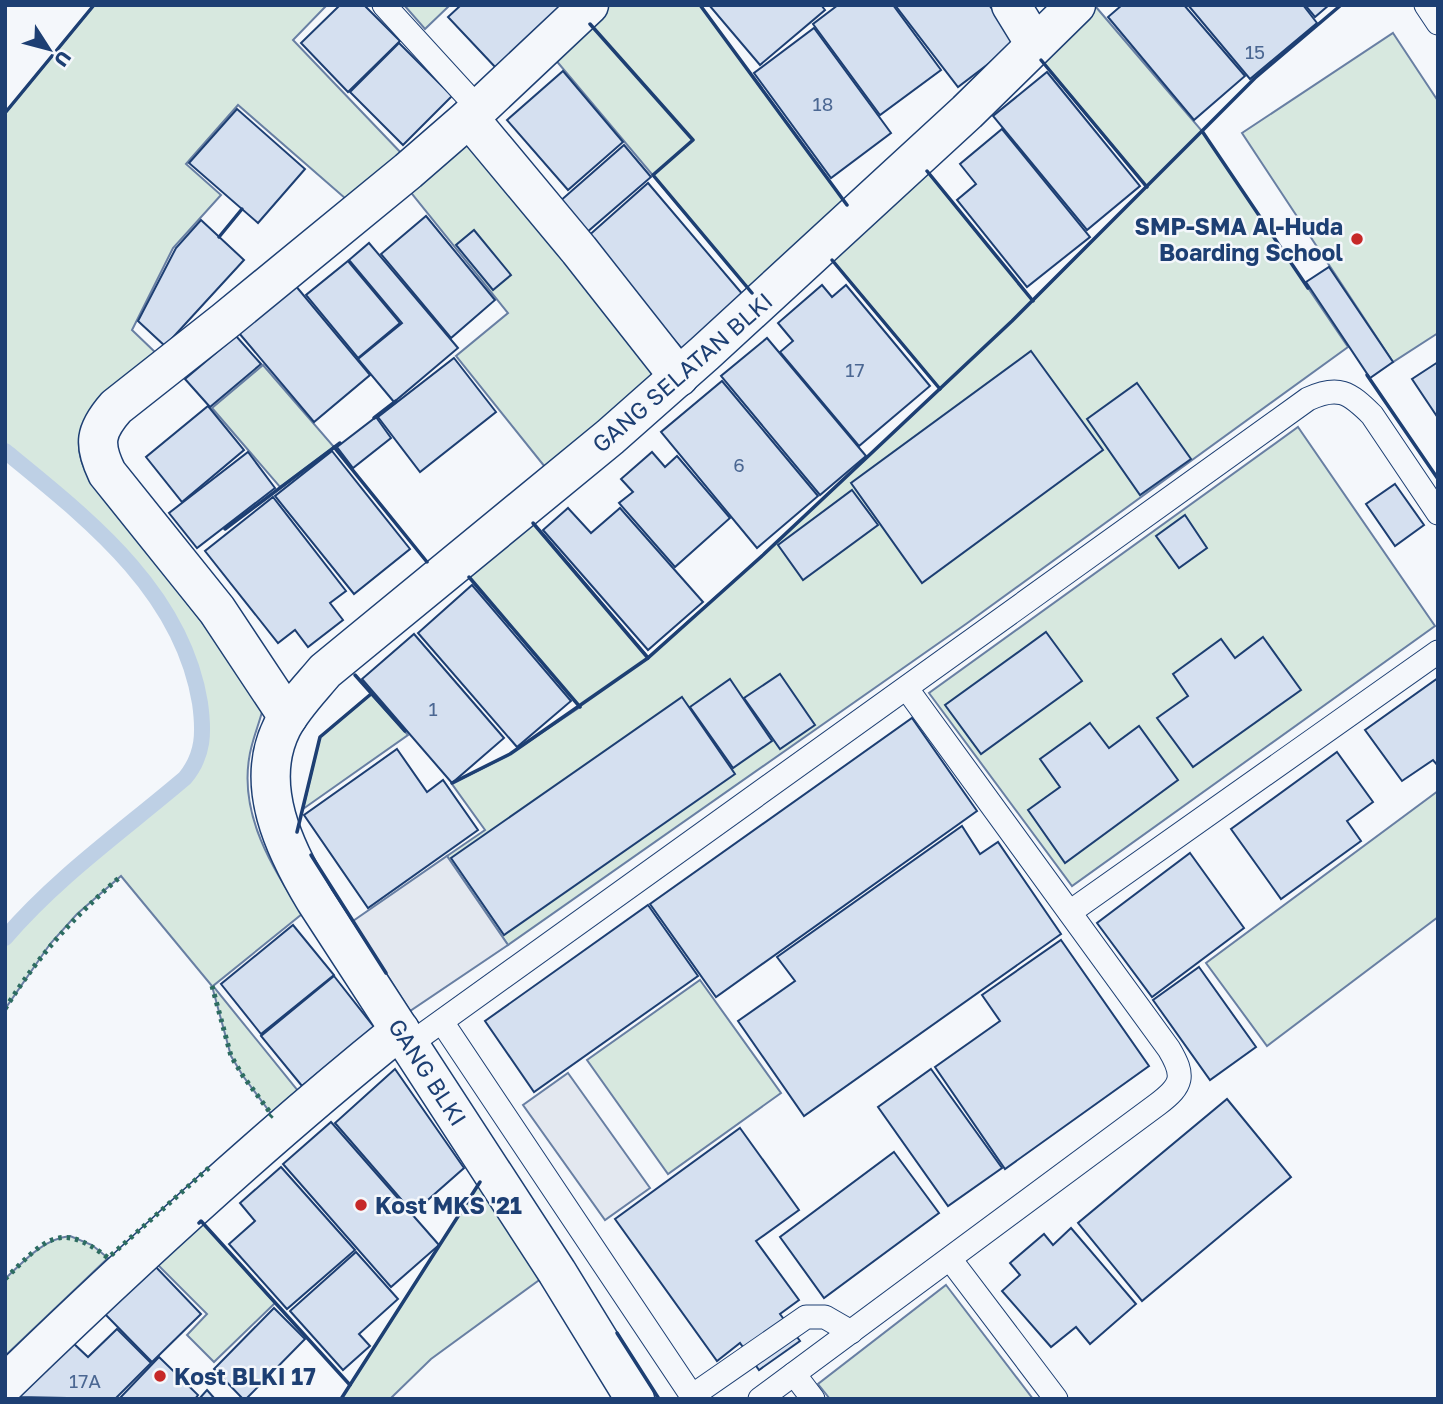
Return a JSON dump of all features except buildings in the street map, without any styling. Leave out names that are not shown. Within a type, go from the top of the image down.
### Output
[{"type":"street","points":[[284,723],[217,610],[107,473],[97,448],[103,421],[116,407],[408,172],[589,5]]},
{"type":"street","points":[[1011,5],[1035,44]]},
{"type":"street","name":"GANG SELATAN BLKI","points":[[284,723],[296,704],[326,671],[679,377],[967,112],[1076,5]]},
{"type":"street","points":[[474,113],[679,377]]},
{"type":"street","name":"GANG BLKI","points":[[284,723],[272,766],[274,807],[279,832],[289,855],[315,900],[635,1399]]},
{"type":"street","points":[[5,1384],[76,1315],[277,1132],[405,1037]]},
{"type":"lane","points":[[384,5],[474,113]]},
{"type":"lane","points":[[1426,5],[1438,23]]},
{"type":"lane","points":[[405,1037],[442,1022],[1287,412],[1324,391],[1337,390],[1349,395],[1365,409],[1438,513]]},
{"type":"lane","points":[[1070,912],[1438,652]]},
{"type":"lane","points":[[760,1399],[1158,1104],[1176,1089],[1180,1082],[1179,1068],[1169,1048],[908,688]]},
{"type":"lane","points":[[442,1022],[693,1397],[806,1317],[825,1317],[851,1332]]},
{"type":"lane","points":[[950,1259],[1056,1399]]},
{"type":"lane","points":[[794,1374],[813,1399]]},
{"type":"shaded area","points":[[94,5],[327,5],[293,40],[403,155],[346,199],[238,105],[186,164],[221,195],[173,248],[132,330],[157,354],[87,415],[80,436],[80,456],[85,470],[227,655],[262,712],[249,759],[249,801],[261,841],[302,914],[213,986],[299,1092],[272,1115],[231,1056],[212,986],[121,876],[77,914],[50,944],[5,1009],[5,938],[69,874],[185,778],[196,761],[202,733],[200,703],[190,663],[173,626],[152,592],[127,560],[98,531],[5,451],[5,113]]},
{"type":"shaded area","points":[[404,5],[450,5],[425,29]]},
{"type":"shaded area","points":[[610,5],[700,5],[847,205],[752,293],[554,58]]},
{"type":"shaded area","points":[[1096,7],[1202,131],[1348,347],[966,624],[508,945],[447,856],[485,830],[452,784],[510,754],[580,707],[469,577],[533,523],[648,657],[763,555],[940,389],[832,260],[926,170],[1033,301],[1146,187],[1041,60]]},
{"type":"shaded area","name":"SMP-SMA Al-Huda Boarding School","points":[[1393,33],[1438,101],[1438,333],[1393,362],[1242,133]]},
{"type":"shaded area","points":[[468,139],[659,376],[545,467],[456,356],[508,313],[408,189]]},
{"type":"shaded area","points":[[263,365],[334,447],[280,487],[212,408]]},
{"type":"shaded area","points":[[1298,427],[1435,626],[1072,886],[929,693]]},
{"type":"shaded area","points":[[371,694],[408,735],[303,809],[320,737]]},
{"type":"shaded area","points":[[1438,791],[1438,917],[1267,1046],[1206,963]]},
{"type":"shaded area","points":[[447,856],[508,945],[410,1011],[353,921]]},
{"type":"shaded area","points":[[700,980],[781,1093],[668,1174],[587,1060]]},
{"type":"shaded area","points":[[568,1073],[650,1188],[605,1220],[523,1105]]},
{"type":"shaded area","points":[[480,1182],[542,1278],[431,1359],[390,1399],[341,1399]]},
{"type":"shaded area","points":[[201,1221],[275,1303],[214,1362],[187,1335],[207,1314],[156,1263]]},
{"type":"shaded area","points":[[70,1236],[92,1245],[108,1258],[5,1356],[5,1279],[43,1246]]},
{"type":"shaded area","points":[[946,1285],[1033,1399],[830,1399],[818,1384]]},
{"type":"waterway","points":[[5,451],[98,531],[127,560],[152,592],[173,626],[190,663],[202,724],[199,752],[185,778],[69,874],[5,938]]},
{"type":"hedge","points":[[5,1009],[58,938],[121,876]]},
{"type":"hedge","points":[[212,986],[231,1056],[272,1115],[270,1117]]},
{"type":"hedge","points":[[5,1279],[42,1245],[64,1237],[77,1239],[108,1258],[211,1166]]},
{"type":"wall","points":[[5,113],[94,5]]},
{"type":"wall","points":[[700,5],[847,205]]},
{"type":"wall","points":[[452,783],[510,754],[648,658],[763,555],[1012,321],[1255,78],[1341,5]]},
{"type":"wall","points":[[590,24],[693,140],[653,175],[752,293]]},
{"type":"wall","points":[[1041,60],[1147,187]]},
{"type":"wall","points":[[1202,131],[1308,288]]},
{"type":"wall","points":[[927,171],[1033,301]]},
{"type":"wall","points":[[219,237],[242,209]]},
{"type":"wall","points":[[832,260],[940,389]]},
{"type":"wall","points":[[1367,375],[1438,479]]},
{"type":"wall","points":[[374,418],[396,401]]},
{"type":"wall","points":[[225,529],[340,443]]},
{"type":"wall","points":[[334,447],[427,562]]},
{"type":"wall","points":[[533,523],[648,658]]},
{"type":"wall","points":[[469,577],[580,707]]},
{"type":"wall","points":[[355,675],[405,731]]},
{"type":"wall","points":[[297,832],[320,737],[371,694]]},
{"type":"wall","points":[[311,855],[386,973]]},
{"type":"wall","points":[[341,1399],[480,1182]]},
{"type":"wall","points":[[199,1223],[201,1221],[350,1385]]},
{"type":"wall","points":[[617,1333],[659,1399]]},
{"type":"place","name":"SMP-SMA Al-Huda Boarding School","points":[[1357,239]]},
{"type":"place","name":"Kost MKS '21","points":[[361,1205]]},
{"type":"place","name":"Kost BLKI 17","points":[[160,1376]]}]
